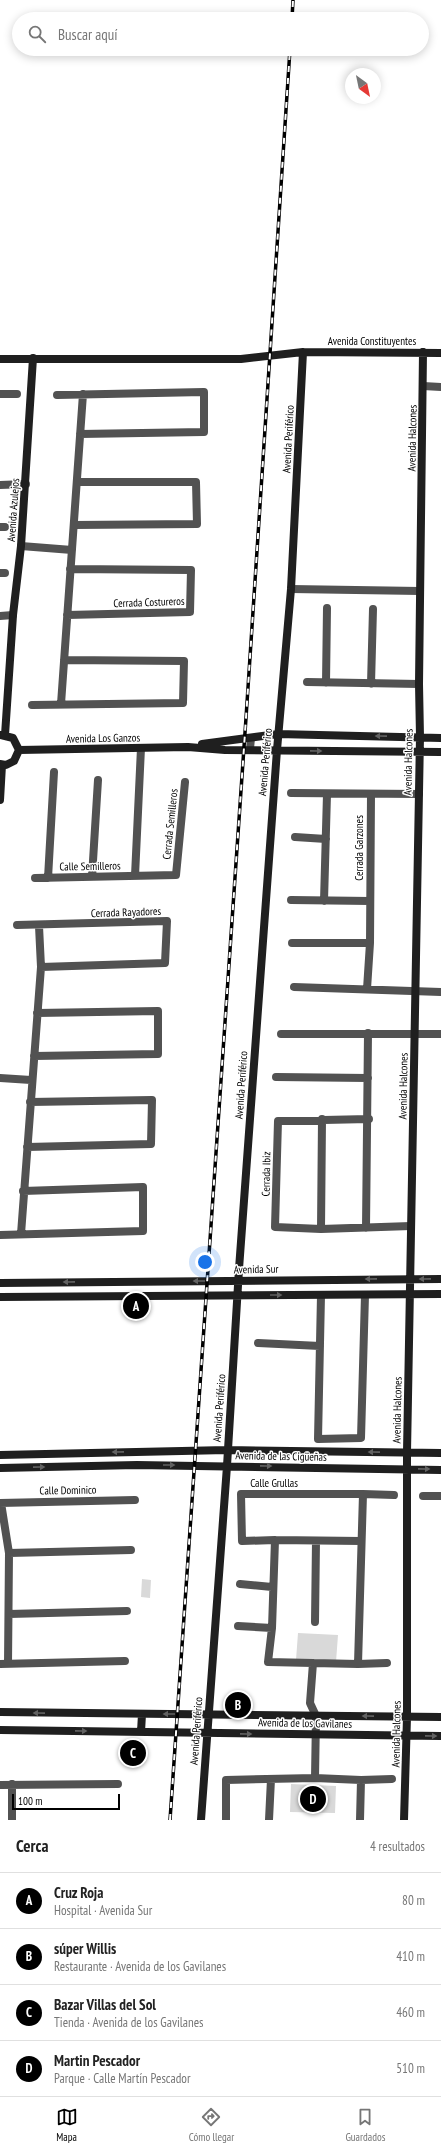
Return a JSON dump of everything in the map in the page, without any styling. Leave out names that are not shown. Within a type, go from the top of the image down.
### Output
[{"type":"main road","name":"Avenida Constituyentes","points":[[0,359],[241,359],[303,352],[441,353]]},
{"type":"main road","name":"Avenida Periférico","points":[[202,1820],[208,1715],[228,1466],[227,1450],[238,1281],[278,734],[291,589],[303,352]]},
{"type":"main road","name":"Avenida Halcones","points":[[404,1820],[407,1736],[407,1452],[410,1294],[406,1226],[411,1033],[419,991],[418,794],[420,737],[420,591],[428,386],[423,352]]},
{"type":"main road","name":"Avenida Azulejos","points":[[19,750],[16,742],[2,735],[12,615],[21,546],[33,358]]},
{"type":"main road","points":[[188,747],[278,734],[441,738]]},
{"type":"main road","points":[[188,747],[225,750],[250,749],[441,752]]},
{"type":"main road","name":"Avenida Los Ganzos","points":[[19,750],[188,747]]},
{"type":"main road","points":[[0,800],[1,765],[14,761],[19,750]]},
{"type":"main road","name":"Avenida Sur","points":[[0,1283],[441,1279]]},
{"type":"main road","points":[[148,1281],[148,1296]]},
{"type":"main road","points":[[0,1297],[441,1294]]},
{"type":"main road","name":"Avenida de las Cigüeñas","points":[[0,1455],[227,1450],[441,1453]]},
{"type":"main road","name":"Avenida de las Cigüeñas","points":[[0,1468],[137,1465],[441,1470]]},
{"type":"main road","name":"Avenida de los Gavilanes","points":[[0,1712],[441,1717]]},
{"type":"main road","points":[[141,1732],[142,1714]]},
{"type":"main road","name":"Avenida de los Gavilanes","points":[[0,1730],[441,1736]]},
{"type":"street","points":[[428,386],[441,387]]},
{"type":"street","points":[[57,395],[204,392],[204,432],[80,434]]},
{"type":"street","points":[[0,394],[17,394]]},
{"type":"street","points":[[62,704],[83,394]]},
{"type":"street","points":[[74,525],[197,524],[196,482],[77,482]]},
{"type":"street","points":[[0,485],[26,484]]},
{"type":"street","points":[[21,546],[72,550]]},
{"type":"street","name":"Cerrada Costureros","points":[[67,615],[190,612],[191,570],[70,569]]},
{"type":"street","points":[[291,589],[420,591]]},
{"type":"street","points":[[326,683],[327,608]]},
{"type":"street","points":[[371,684],[373,609]]},
{"type":"street","points":[[0,616],[12,615]]},
{"type":"street","points":[[32,705],[183,703],[184,661],[64,660]]},
{"type":"street","points":[[306,682],[419,684]]},
{"type":"street","points":[[250,749],[251,738]]},
{"type":"street","points":[[225,741],[225,750]]},
{"type":"street","name":"Calle Semilleros","points":[[54,772],[48,878],[135,876],[141,748]]},
{"type":"street","points":[[92,877],[98,780]]},
{"type":"street","name":"Cerrada Semilleros","points":[[135,876],[176,875],[185,782]]},
{"type":"street","points":[[291,792],[327,794],[418,794]]},
{"type":"street","points":[[324,901],[327,794]]},
{"type":"street","name":"Cerrada Garzones","points":[[367,989],[370,943],[371,794]]},
{"type":"street","points":[[295,837],[326,839]]},
{"type":"street","points":[[35,878],[48,878]]},
{"type":"street","points":[[291,900],[370,901]]},
{"type":"street","name":"Cerrada Rayadores","points":[[17,925],[39,926],[167,921],[165,963],[41,967]]},
{"type":"street","points":[[21,1234],[23,1191],[41,967],[39,926]]},
{"type":"street","points":[[292,943],[370,943]]},
{"type":"street","points":[[294,987],[441,992]]},
{"type":"street","points":[[34,1056],[158,1054],[158,1011],[37,1012]]},
{"type":"street","points":[[366,1228],[368,1033]]},
{"type":"street","points":[[281,1034],[441,1034]]},
{"type":"street","points":[[276,1077],[368,1078]]},
{"type":"street","points":[[0,1078],[32,1080]]},
{"type":"street","points":[[27,1147],[151,1144],[152,1100],[30,1102]]},
{"type":"street","points":[[321,1229],[322,1119]]},
{"type":"street","name":"Cerrada Ibiz","points":[[368,1119],[278,1121],[275,1227],[321,1229],[406,1226]]},
{"type":"street","points":[[0,1235],[143,1231],[143,1187],[23,1191]]},
{"type":"street","points":[[321,1295],[318,1439],[361,1438],[365,1295]]},
{"type":"street","points":[[258,1343],[320,1346]]},
{"type":"street","name":"Calle Grullas","points":[[361,1541],[242,1541],[241,1494],[394,1495]]},
{"type":"street","points":[[358,1664],[363,1494]]},
{"type":"street","points":[[423,1496],[441,1496]]},
{"type":"street","name":"Calle Dominico","points":[[125,1661],[4,1664],[9,1614],[9,1553],[1,1503],[135,1500]]},
{"type":"street","points":[[275,1540],[272,1587],[272,1628],[268,1662],[313,1664],[387,1663]]},
{"type":"street","points":[[315,1622],[316,1541]]},
{"type":"street","points":[[9,1553],[131,1550]]},
{"type":"street","points":[[240,1584],[272,1587]]},
{"type":"street","points":[[9,1614],[127,1611]]},
{"type":"street","points":[[238,1626],[272,1628]]},
{"type":"street","points":[[313,1664],[310,1703],[316,1716],[315,1778]]},
{"type":"street","points":[[226,1820],[226,1780],[315,1778],[392,1780]]},
{"type":"street","points":[[269,1820],[271,1779]]},
{"type":"street","points":[[360,1820],[361,1780]]},
{"type":"street","points":[[12,1784],[12,1820]]},
{"type":"street","points":[[0,1785],[118,1784]]},
{"type":"shaded area","points":[[142,1579],[151,1580],[150,1598],[141,1597]]},
{"type":"shaded area","points":[[298,1633],[338,1635],[336,1662],[296,1660]]},
{"type":"shaded area","points":[[291,1784],[336,1786],[335,1813],[290,1812]]},
{"type":"railway","points":[[292,12],[293,0]]},
{"type":"railway","points":[[170,1820],[246,718],[290,56]]},
{"type":"place","name":"Cruz Roja","points":[[136,1306]]},
{"type":"place","name":"súper Willis","points":[[238,1705]]},
{"type":"place","name":"Bazar Villas del Sol","points":[[133,1753]]},
{"type":"place","name":"Martin Pescador","points":[[313,1799]]}]
